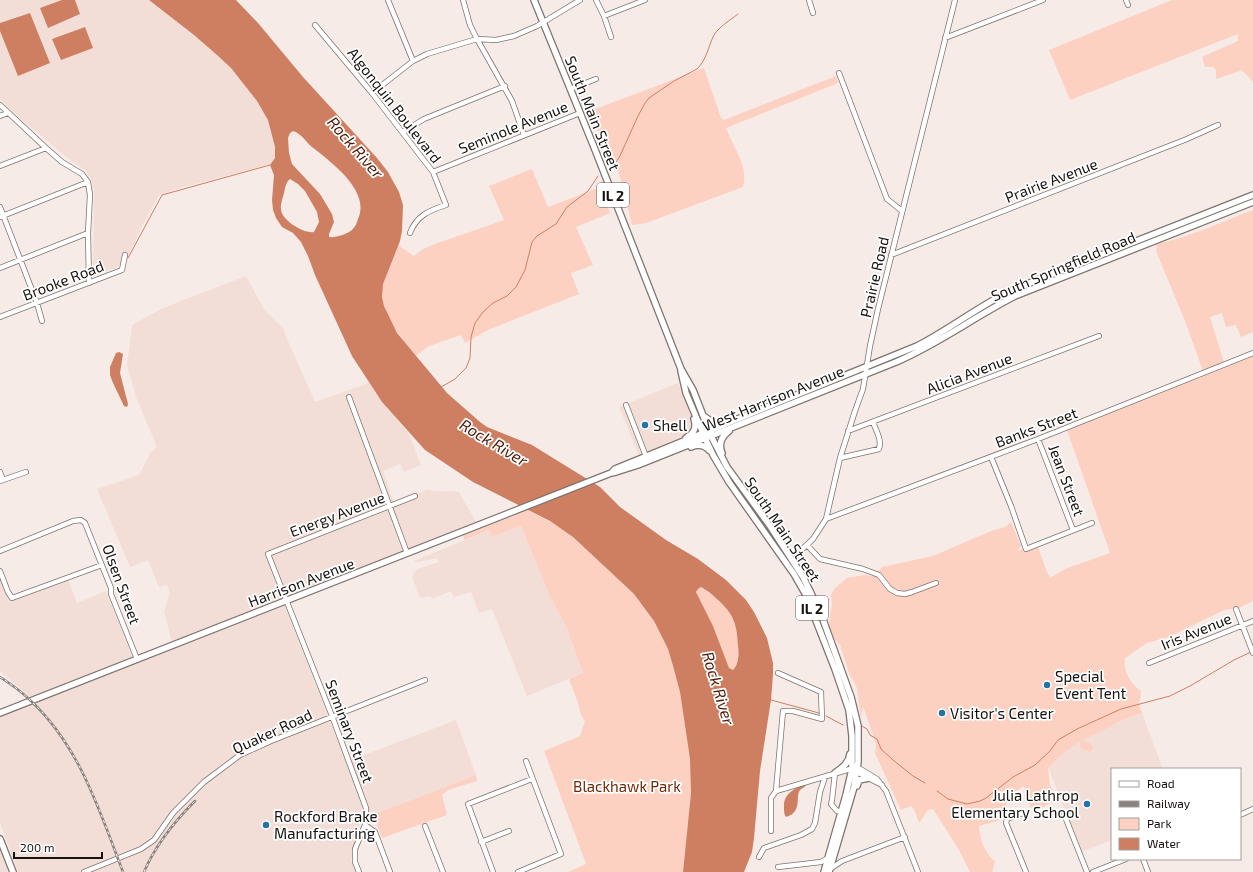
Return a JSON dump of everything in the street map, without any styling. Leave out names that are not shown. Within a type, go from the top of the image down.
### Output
[{"type":"main road","name":"South Main Street","points":[[534,0],[681,369],[690,383],[701,410],[713,455],[729,482],[800,584],[815,615],[846,701],[851,720],[855,769],[841,811],[828,858],[827,871]]},
{"type":"main road","name":"South Springfield Road","points":[[867,367],[925,342],[1012,290],[1253,195]]},
{"type":"main road","name":"South Springfield Road","points":[[866,374],[920,351],[994,306],[1015,296],[1253,202]]},
{"type":"main road","name":"West Harrison Avenue","points":[[611,473],[707,435],[773,405],[867,367]]},
{"type":"main road","name":"South Main Street","points":[[681,369],[682,380],[707,435],[727,467],[795,563],[806,583],[821,614],[851,697],[858,732],[855,769],[849,805],[834,855],[827,871]]},
{"type":"main road","name":"West Harrison Avenue","points":[[648,459],[678,443],[740,424],[866,374]]},
{"type":"main road","points":[[678,443],[689,436],[695,427],[694,419],[683,390],[682,380]]},
{"type":"main road","points":[[701,410],[707,419],[720,424],[773,405]]},
{"type":"main road","points":[[740,424],[725,434],[721,439],[720,445],[721,451],[742,488]]},
{"type":"main road","points":[[648,459],[661,458],[697,445],[706,447],[713,455]]},
{"type":"main road","name":"Harrison Avenue","points":[[0,713],[611,473]]},
{"type":"main road","points":[[836,773],[845,765],[850,756],[850,739],[846,701]]},
{"type":"main road","points":[[849,805],[853,801],[858,782],[862,779],[869,778]]},
{"type":"main road","points":[[0,839],[13,872]]},
{"type":"street","points":[[388,0],[413,61]]},
{"type":"street","points":[[463,0],[470,25],[476,39],[512,101],[524,135]]},
{"type":"street","points":[[372,93],[413,61],[441,48],[476,39],[496,40],[514,36],[544,22],[580,0]]},
{"type":"street","points":[[596,0],[604,16],[611,37]]},
{"type":"street","points":[[604,16],[645,0]]},
{"type":"street","points":[[809,0],[813,12]]},
{"type":"street","name":"Prairie Road","points":[[799,551],[818,533],[826,519],[840,458],[863,389],[870,346],[891,255],[946,38],[954,0]]},
{"type":"street","points":[[946,38],[1043,0]]},
{"type":"street","points":[[1126,0],[1128,5]]},
{"type":"street","name":"Algonquin Boulevard","points":[[314,25],[372,93],[433,172],[446,205],[429,212],[416,220],[412,225],[410,233]]},
{"type":"street","points":[[839,73],[887,199],[902,211]]},
{"type":"street","points":[[570,89],[596,79]]},
{"type":"street","points":[[403,132],[424,119],[504,86]]},
{"type":"street","points":[[0,105],[46,148],[62,162],[82,174],[88,182],[90,195],[88,233],[89,283]]},
{"type":"street","points":[[0,116],[8,113]]},
{"type":"street","name":"Seminole Avenue","points":[[433,172],[580,113]]},
{"type":"street","name":"Prairie Avenue","points":[[891,255],[1187,139],[1218,125]]},
{"type":"street","points":[[0,166],[46,148]]},
{"type":"street","points":[[2,216],[88,182]]},
{"type":"street","points":[[0,207],[2,216],[37,303],[42,321]]},
{"type":"street","points":[[0,268],[88,233]]},
{"type":"street","name":"Brooke Road","points":[[0,317],[122,270],[124,255]]},
{"type":"street","name":"Alicia Avenue","points":[[848,431],[1098,336]]},
{"type":"street","name":"Banks Street","points":[[826,519],[1038,439],[1253,353]]},
{"type":"street","points":[[349,397],[407,553]]},
{"type":"street","points":[[626,405],[648,459]]},
{"type":"street","points":[[840,458],[879,449],[879,437],[873,422]]},
{"type":"street","name":"Jean Street","points":[[1038,439],[1072,530]]},
{"type":"street","points":[[991,457],[1011,506],[1026,549],[1092,523]]},
{"type":"street","points":[[0,472],[2,481],[26,472]]},
{"type":"street","name":"Energy Avenue","points":[[268,554],[415,496]]},
{"type":"street","name":"Olsen Street","points":[[0,551],[73,521],[81,520],[85,523],[137,659]]},
{"type":"street","points":[[807,545],[820,559],[863,569],[879,575],[890,589],[897,593],[905,594],[936,584]]},
{"type":"street","points":[[785,550],[791,552],[799,551]]},
{"type":"street","points":[[795,563],[794,558],[799,551]]},
{"type":"street","name":"Seminary Street","points":[[268,554],[332,716],[366,808],[364,825],[355,849],[355,862],[359,872]]},
{"type":"street","points":[[0,571],[8,592],[12,598],[102,565]]},
{"type":"street","points":[[1236,609],[1253,653]]},
{"type":"street","name":"Iris Avenue","points":[[1149,663],[1253,621]]},
{"type":"street","points":[[771,831],[771,798],[776,791],[783,711],[793,711],[822,719],[821,692],[778,673]]},
{"type":"street","name":"Quaker Road","points":[[84,872],[141,849],[154,840],[173,813],[204,782],[240,755],[332,716],[425,680]]},
{"type":"street","points":[[518,872],[561,854],[526,762]]},
{"type":"street","points":[[855,769],[882,785]]},
{"type":"street","points":[[776,791],[825,776],[855,769],[874,776],[882,785],[888,797],[918,872]]},
{"type":"street","points":[[836,773],[831,804],[837,811],[841,811]]},
{"type":"street","points":[[759,857],[764,848],[801,836],[812,829],[815,823],[820,792],[825,776]]},
{"type":"street","points":[[493,872],[468,804],[532,779]]},
{"type":"street","points":[[1241,815],[1253,810]]},
{"type":"street","points":[[1023,813],[1007,819],[1006,823],[1026,872]]},
{"type":"street","points":[[1064,814],[1087,872]]},
{"type":"street","points":[[364,825],[375,832],[390,872]]},
{"type":"street","points":[[425,826],[443,872]]},
{"type":"street","points":[[481,842],[509,832]]},
{"type":"street","points":[[817,862],[827,871],[842,861],[905,837]]},
{"type":"street","points":[[834,855],[837,860],[842,861]]},
{"type":"street","points":[[778,867],[823,861],[828,858]]},
{"type":"street","points":[[1093,872],[1123,860]]},
{"type":"street","points":[[1143,860],[1148,872]]},
{"type":"shaded area","points":[[0,0],[149,0],[194,35],[231,68],[257,101],[269,120],[275,147],[275,158],[271,164],[176,189],[159,195],[149,212],[124,264],[93,277],[94,191],[91,179],[85,170],[69,159],[15,114],[0,99]]},
{"type":"shaded area","points":[[246,276],[264,309],[282,327],[315,402],[369,383],[382,402],[409,434],[421,465],[404,472],[400,464],[383,471],[394,503],[427,490],[459,492],[476,522],[172,642],[164,611],[170,593],[167,585],[159,587],[148,560],[130,567],[97,489],[139,475],[150,453],[157,447],[136,397],[127,365],[132,325],[163,308]]},
{"type":"shaded area","points":[[678,383],[693,420],[693,427],[689,433],[683,437],[639,456],[619,407]]},
{"type":"shaded area","points":[[521,526],[550,595],[567,629],[583,673],[527,696],[492,609],[479,613],[471,592],[454,597],[451,591],[432,599],[431,596],[420,598],[412,577],[417,569],[439,562],[437,558],[418,562],[414,561],[489,530],[492,537]]},
{"type":"shaded area","points":[[0,576],[7,596],[10,600],[68,579],[77,603],[106,591],[132,658],[31,698],[0,671]]},
{"type":"shaded area","points":[[285,606],[346,762],[456,720],[476,775],[361,820],[351,860],[356,872],[18,872],[0,823],[0,717]]},
{"type":"shaded area","name":"Julia Lathrop Elementary School","points":[[1142,713],[1163,768],[1111,768],[1111,840],[1081,852],[1046,762],[1075,739]]},
{"type":"shaded area","points":[[0,851],[8,872],[0,872]]},
{"type":"green space","points":[[1172,0],[1253,0],[1253,82],[1244,72],[1242,72],[1243,70],[1216,79],[1216,70],[1213,67],[1205,67],[1202,57],[1238,41],[1238,34],[1070,100],[1049,50]]},
{"type":"green space","points":[[704,68],[721,118],[724,120],[836,76],[838,83],[726,128],[742,164],[744,172],[743,187],[646,223],[632,225],[620,177],[612,154],[602,148],[600,137],[590,111]]},
{"type":"green space","points":[[532,169],[548,207],[601,187],[610,213],[576,227],[593,265],[571,273],[579,294],[488,330],[465,343],[461,335],[429,346],[416,356],[392,324],[387,314],[382,295],[382,285],[385,275],[398,245],[414,256],[423,249],[435,244],[504,220],[489,186]]},
{"type":"green space","points":[[1253,210],[1253,332],[1241,337],[1236,325],[1226,327],[1222,313],[1210,317],[1224,362],[1203,371],[1185,321],[1156,251],[1157,244],[1193,233]]},
{"type":"green space","points":[[1253,356],[1253,601],[1239,608],[1224,610],[1169,637],[1147,643],[1125,658],[1126,672],[1141,691],[1140,701],[1138,701],[1142,713],[1118,722],[1082,740],[1091,744],[1093,748],[1090,752],[1086,750],[1084,751],[1080,746],[1081,740],[1048,768],[1050,785],[1054,792],[1055,801],[1037,810],[1030,807],[1024,786],[1009,796],[1001,820],[979,826],[983,845],[995,862],[992,872],[970,872],[959,850],[933,809],[928,810],[919,823],[914,809],[911,806],[901,810],[875,753],[876,744],[863,706],[861,719],[857,688],[849,673],[840,645],[832,636],[829,622],[832,604],[831,595],[835,588],[847,578],[864,575],[874,576],[882,567],[933,556],[991,531],[1005,527],[1011,522],[1021,546],[1016,552],[1023,549],[1028,551],[1038,547],[1050,578],[1065,569],[1110,553],[1067,430]]},
{"type":"green space","name":"Blackhawk Park","points":[[526,509],[560,527],[573,537],[634,594],[654,621],[668,649],[680,692],[690,759],[691,793],[683,872],[568,872],[586,864],[544,751],[580,736],[585,721],[581,715],[569,679],[583,673],[567,629],[550,596],[521,526],[492,537],[489,530],[464,540],[463,535],[516,515],[516,513]]},
{"type":"green space","points":[[701,587],[712,594],[728,610],[734,620],[737,632],[738,659],[733,670],[729,668],[713,626],[696,592]]},
{"type":"green space","points":[[476,775],[477,781],[448,790],[442,795],[447,815],[382,838],[373,815]]},
{"type":"water","points":[[62,0],[75,0],[80,14],[48,28],[40,8]]},
{"type":"water","name":"Rock River","points":[[149,0],[236,0],[258,23],[303,77],[388,172],[399,192],[403,205],[400,241],[383,284],[382,297],[384,306],[397,333],[447,393],[487,427],[532,445],[600,487],[620,507],[666,540],[698,559],[726,580],[746,600],[754,612],[767,638],[773,663],[773,674],[771,700],[760,771],[752,852],[744,872],[683,872],[691,793],[690,759],[680,692],[668,649],[654,621],[634,594],[573,537],[550,521],[473,482],[425,450],[382,402],[352,356],[301,242],[293,233],[282,227],[276,218],[272,200],[274,175],[270,165],[275,158],[275,147],[268,120],[257,101],[231,68],[194,35]],"holes":[[[293,131],[301,136],[338,169],[354,188],[359,198],[361,208],[356,225],[347,233],[329,237],[334,222],[332,214],[320,194],[292,164],[289,153],[288,138],[290,133]],[[290,179],[298,184],[305,191],[317,212],[319,222],[314,232],[299,229],[289,222],[282,213],[281,203]],[[701,587],[714,596],[728,610],[734,620],[737,632],[738,659],[733,670],[729,668],[713,626],[696,592]]]},
{"type":"water","points":[[30,13],[50,63],[18,76],[0,31],[0,23]]},
{"type":"water","points":[[85,27],[93,48],[61,60],[52,39]]},
{"type":"water","points":[[119,352],[123,354],[120,373],[128,404],[127,407],[124,406],[110,375],[110,367],[116,353]]},
{"type":"water","points":[[806,783],[807,784],[800,790],[795,812],[786,817],[784,814],[785,799],[790,792]]},
{"type":"waterway","points":[[609,170],[619,158],[638,116],[649,98],[674,81],[697,69],[705,57],[716,32],[738,14]]},
{"type":"waterway","points":[[128,258],[162,195],[270,165]]},
{"type":"waterway","points":[[441,387],[455,379],[466,368],[470,358],[471,337],[475,323],[483,312],[493,303],[507,296],[516,287],[525,270],[532,242],[537,236],[556,224],[567,207],[588,191],[598,176]]},
{"type":"waterway","points":[[937,791],[948,799],[967,804],[980,801],[1013,777],[1035,765],[1050,751],[1058,740],[1077,729],[1121,709],[1170,696],[1251,652]]},
{"type":"waterway","points":[[771,700],[819,713]]},
{"type":"waterway","points":[[826,716],[843,725]]},
{"type":"waterway","points":[[860,725],[867,729],[870,735],[877,739],[881,749],[893,760],[913,776],[925,783]]},
{"type":"railway","points":[[0,677],[24,694],[48,719],[63,739],[87,781],[123,872]]},
{"type":"railway","points":[[144,872],[166,834],[195,801]]},
{"type":"place","name":"Shell","points":[[645,425]]},
{"type":"place","name":"Special Event Tent","points":[[1047,685]]},
{"type":"place","name":"Visitor's Center","points":[[942,713]]},
{"type":"place","name":"Julia Lathrop Elementary School","points":[[1087,804]]},
{"type":"place","name":"Rockford Brake Manufacturing","points":[[266,825]]}]
